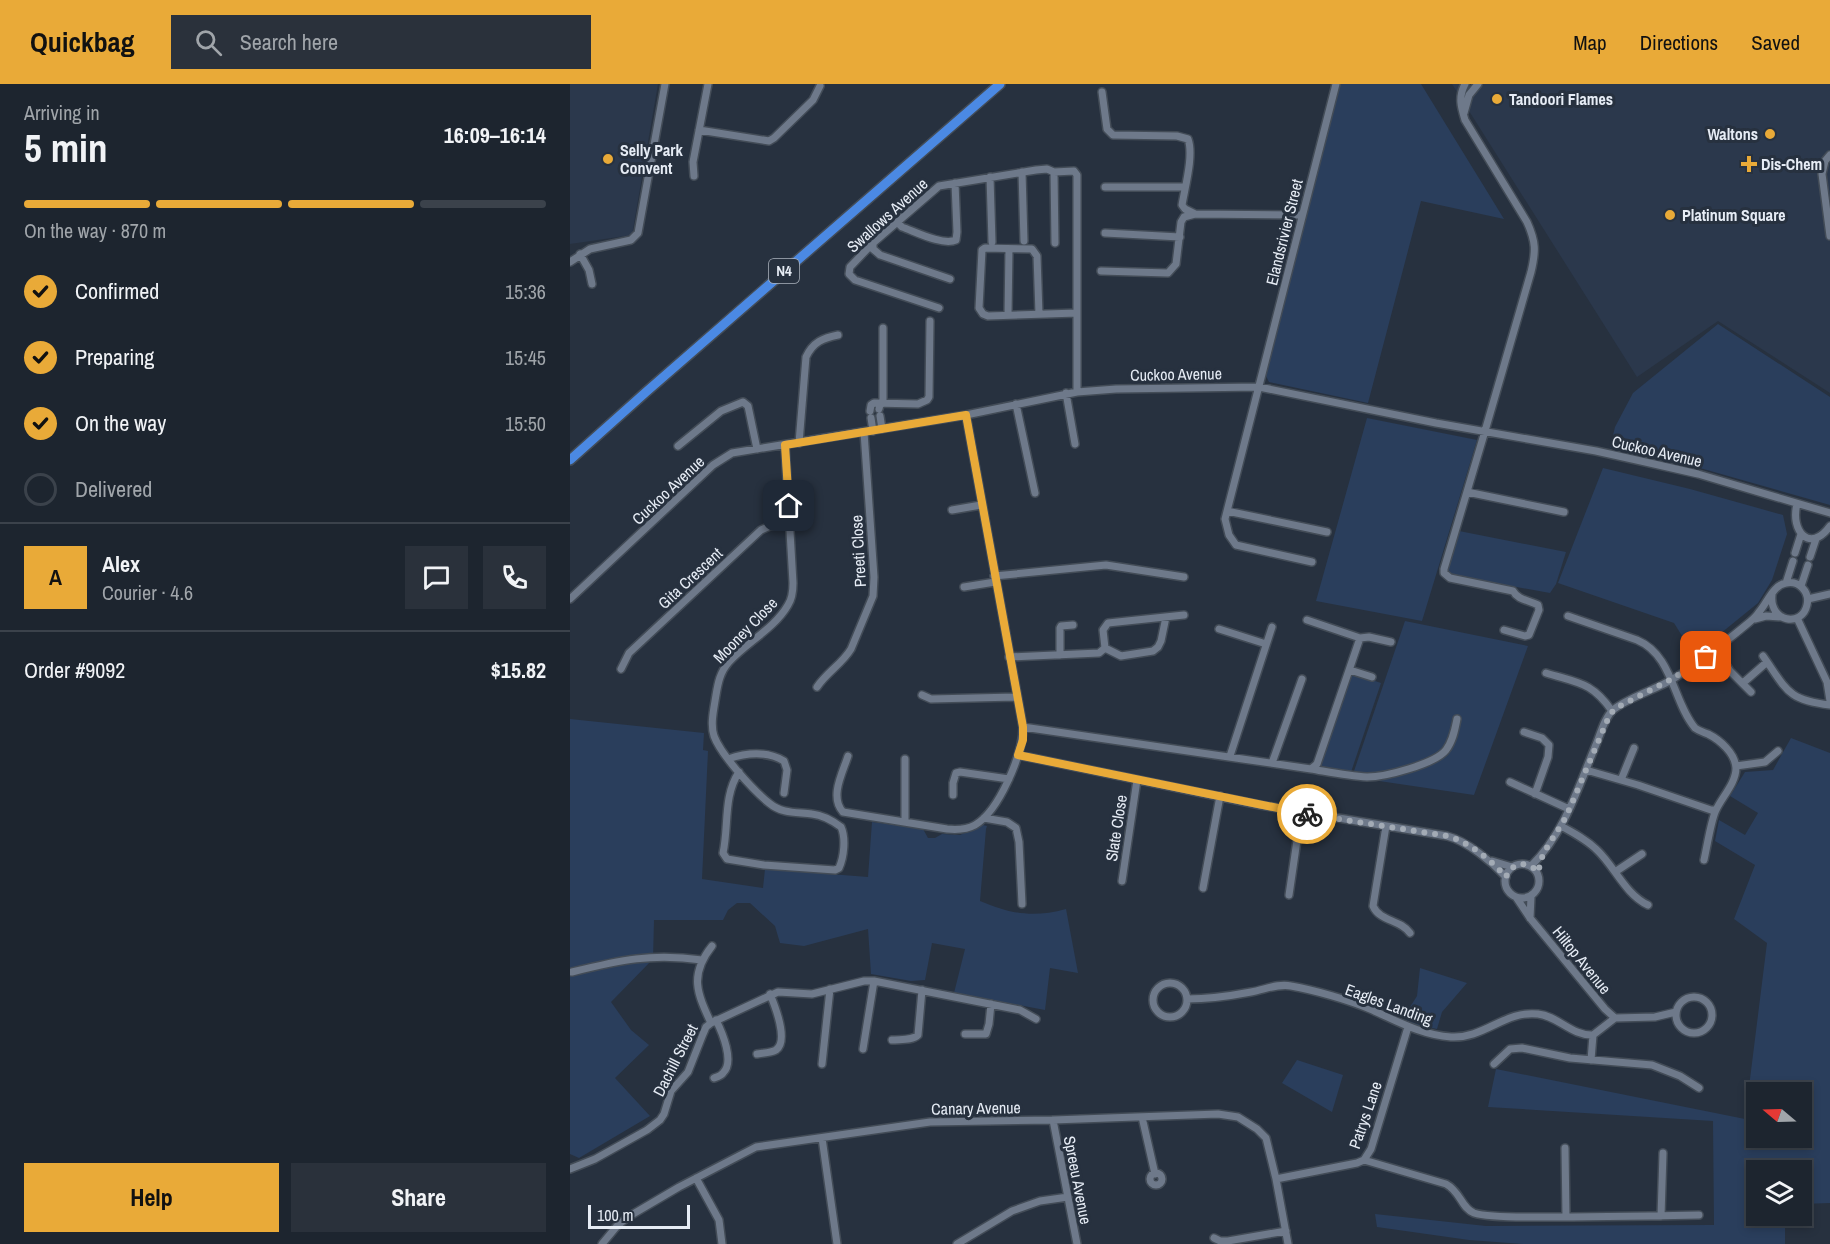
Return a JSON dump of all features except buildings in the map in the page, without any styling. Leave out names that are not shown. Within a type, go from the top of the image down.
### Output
[{"type":"highway","name":"N4","points":[[570,460],[1000,84]]},
{"type":"street","points":[[570,262],[580,254],[596,247],[631,240],[638,233],[665,84]]},
{"type":"street","points":[[694,176],[693,162],[708,84]]},
{"type":"street","name":"Elandsrivier Street","points":[[1227,511],[1336,84]]},
{"type":"street","points":[[1465,84],[1460,97],[1463,114],[1474,137],[1527,222],[1535,247],[1531,272],[1444,564],[1444,573],[1450,578],[1513,591],[1516,596],[1538,605],[1539,610],[1529,635],[1504,630]]},
{"type":"street","points":[[1463,114],[1469,95],[1478,84]]},
{"type":"street","points":[[699,130],[769,141],[813,100],[820,86]]},
{"type":"street","points":[[1102,92],[1109,133],[1118,136],[1177,136],[1188,139],[1190,153],[1182,205],[1195,214]]},
{"type":"street","points":[[1830,155],[1825,161],[1821,174],[1830,236]]},
{"type":"street","name":"Swallows Avenue","points":[[939,308],[855,280],[850,276],[850,267],[873,243],[939,186],[1047,169],[1054,172],[1071,171],[1077,175],[1077,392]]},
{"type":"street","points":[[1022,172],[1024,241]]},
{"type":"street","points":[[1054,172],[1055,243]]},
{"type":"street","points":[[990,177],[992,242]]},
{"type":"street","points":[[899,221],[902,227],[946,242],[954,241],[957,238],[956,183]]},
{"type":"street","points":[[1105,187],[1185,187]]},
{"type":"street","points":[[1101,271],[1168,273],[1172,271],[1176,264],[1181,222],[1184,217],[1195,214],[1302,215]]},
{"type":"street","points":[[1105,233],[1180,237]]},
{"type":"street","points":[[873,243],[875,251],[880,255],[950,279]]},
{"type":"street","points":[[1039,314],[1035,252],[1032,249],[985,248],[982,250],[979,308],[983,314],[988,316],[1077,313]]},
{"type":"street","points":[[1008,315],[1009,249]]},
{"type":"street","points":[[580,254],[592,277],[592,284]]},
{"type":"street","points":[[873,431],[871,405],[881,410],[918,404],[929,397],[930,321]]},
{"type":"street","points":[[882,429],[884,327]]},
{"type":"street","points":[[799,443],[806,357],[819,341],[838,335]]},
{"type":"street","name":"Cuckoo Avenue","points":[[570,599],[718,460],[732,453],[966,415],[1066,393],[1116,389],[1259,387],[1641,461],[1698,474],[1830,513]]},
{"type":"street","points":[[1066,393],[1075,444]]},
{"type":"street","points":[[678,446],[721,411],[743,402],[748,406],[757,449]]},
{"type":"street","points":[[1017,404],[1035,493]]},
{"type":"street","points":[[848,756],[838,788],[837,799],[840,809],[848,813],[924,824],[947,830],[959,830],[970,827],[984,818],[1009,779],[1018,755],[1023,740],[1023,727],[966,415]]},
{"type":"street","name":"Preeti Close","points":[[817,687],[824,677],[848,655],[873,596],[874,577],[864,432]]},
{"type":"street","name":"Mooney Close","points":[[740,772],[731,790],[728,804],[723,853],[727,859],[764,865],[836,870],[839,868],[843,831],[837,824],[814,814],[794,813],[770,804],[728,759],[714,735],[715,703],[719,681],[727,664],[756,638],[789,603],[793,583],[785,445]]},
{"type":"street","points":[[1467,492],[1564,512]]},
{"type":"street","points":[[1797,504],[1795,521],[1801,534],[1816,539]]},
{"type":"street","points":[[952,510],[981,505]]},
{"type":"street","points":[[1312,562],[1236,545],[1230,540],[1225,525],[1227,511],[1327,532]]},
{"type":"street","name":"Gita Crescent","points":[[621,669],[629,653],[761,530],[770,526],[790,526]]},
{"type":"street","points":[[1801,586],[1816,539],[1830,526]]},
{"type":"street","points":[[1786,583],[1801,534]]},
{"type":"street","points":[[964,587],[995,579],[1106,565],[1184,577]]},
{"type":"street","points":[[1531,866],[1543,854],[1561,826],[1612,711],[1672,679],[1716,649],[1758,614],[1775,590],[1786,583],[1796,584],[1804,590],[1808,599],[1806,609],[1797,618],[1766,616],[1748,623]]},
{"type":"street","points":[[1808,599],[1830,594]]},
{"type":"street","points":[[1772,595],[1773,609],[1782,618]]},
{"type":"street","points":[[1106,648],[1103,630],[1108,623],[1184,615]]},
{"type":"street","points":[[1568,616],[1643,642],[1654,652],[1672,679],[1696,728],[1722,744],[1733,758],[1736,766],[1734,779],[1715,810],[1704,860]]},
{"type":"street","points":[[1106,648],[1121,656],[1153,651],[1161,641],[1166,617]]},
{"type":"street","points":[[1743,683],[1765,659],[1793,695],[1809,702],[1830,703],[1827,682],[1797,618]]},
{"type":"street","points":[[1307,620],[1360,638],[1369,636],[1391,642]]},
{"type":"street","points":[[1060,655],[1060,628],[1073,625]]},
{"type":"street","points":[[1230,756],[1272,627]]},
{"type":"street","points":[[1219,629],[1266,644]]},
{"type":"street","points":[[1311,769],[1317,764],[1360,638]]},
{"type":"street","points":[[1009,657],[1099,653],[1106,648]]},
{"type":"street","points":[[1716,649],[1730,671],[1751,692]]},
{"type":"street","points":[[1350,670],[1372,677]]},
{"type":"street","points":[[1546,673],[1592,688],[1603,697],[1612,711]]},
{"type":"street","points":[[1272,763],[1302,679]]},
{"type":"street","points":[[922,695],[931,699],[1016,697]]},
{"type":"street","points":[[1023,727],[1369,777],[1383,775],[1436,758],[1447,749],[1457,718]]},
{"type":"street","points":[[1524,732],[1542,738],[1549,745],[1548,757],[1535,794]]},
{"type":"street","points":[[1622,780],[1634,748]]},
{"type":"street","points":[[1736,766],[1765,762],[1778,751]]},
{"type":"street","points":[[728,759],[750,754],[780,758],[786,765],[784,793]]},
{"type":"street","points":[[1018,755],[1301,813],[1455,838],[1489,861],[1506,877],[1512,867],[1519,864],[1531,866],[1538,872]]},
{"type":"street","points":[[905,759],[905,821]]},
{"type":"street","points":[[1586,770],[1715,810]]},
{"type":"street","points":[[953,795],[956,773],[1009,779]]},
{"type":"street","name":"Slate Close","points":[[1122,881],[1137,780]]},
{"type":"street","points":[[1510,782],[1569,809]]},
{"type":"street","points":[[1203,888],[1220,796]]},
{"type":"street","points":[[1289,895],[1301,813]]},
{"type":"street","points":[[984,818],[1007,822],[1016,828],[1019,842],[1022,904]]},
{"type":"street","points":[[1386,826],[1373,906],[1379,915],[1399,923],[1410,933]]},
{"type":"street","points":[[1561,826],[1590,843],[1634,896],[1648,905]]},
{"type":"street","name":"Hiltop Avenue","points":[[1530,918],[1531,897],[1539,885],[1538,872],[1543,854]]},
{"type":"street","points":[[1616,872],[1641,854]]},
{"type":"street","points":[[1489,861],[1512,867]]},
{"type":"street","name":"Hiltop Avenue","points":[[1506,877],[1508,891],[1516,897],[1530,918],[1615,1018]]},
{"type":"street","points":[[1516,897],[1531,897]]},
{"type":"street","points":[[712,946],[702,960],[696,982],[697,989],[725,1042],[727,1066],[723,1073],[714,1078]]},
{"type":"street","points":[[572,972],[611,962],[648,957],[702,960]]},
{"type":"street","points":[[714,1022],[770,994],[778,992],[812,994],[864,981],[874,981],[1020,1010],[1036,1018]]},
{"type":"street","points":[[863,1049],[874,981]]},
{"type":"street","points":[[1171,983],[1184,990],[1187,999],[1182,1012],[1169,1017],[1157,1010],[1154,1002],[1158,988],[1171,983]]},
{"type":"street","name":"Eagles Landing","points":[[1187,999],[1226,996],[1285,985],[1358,1005],[1408,1027],[1435,1035],[1457,1037],[1478,1032],[1504,1019],[1539,1014],[1580,1034],[1593,1035]]},
{"type":"street","points":[[822,1064],[830,989]]},
{"type":"street","points":[[892,1040],[916,1038],[918,1035],[922,990]]},
{"type":"street","points":[[757,1054],[778,1049],[780,1042],[780,1026],[770,994]]},
{"type":"street","points":[[1591,1060],[1593,1035],[1615,1018],[1664,1016],[1676,1012],[1682,1002],[1699,997],[1712,1009],[1712,1021],[1704,1031],[1693,1034],[1682,1029],[1678,1024],[1676,1012]]},
{"type":"street","points":[[965,1034],[986,1034],[991,1004]]},
{"type":"street","name":"Dachill Street","points":[[570,1169],[595,1159],[647,1130],[660,1120],[671,1091],[688,1072],[706,1027],[714,1022]]},
{"type":"street","name":"Patrys Lane","points":[[1276,1179],[1350,1165],[1364,1160],[1371,1149],[1408,1027]]},
{"type":"street","points":[[1494,1064],[1510,1049],[1516,1048],[1563,1057],[1652,1065],[1680,1076],[1699,1088]]},
{"type":"street","name":"Canary Avenue","points":[[602,1244],[617,1226],[658,1198],[756,1147],[930,1122],[1218,1114],[1239,1118],[1257,1129],[1266,1138],[1288,1244]]},
{"type":"street","points":[[1142,1117],[1155,1174]]},
{"type":"street","name":"Spreeu Avenue","points":[[1053,1120],[1077,1244]]},
{"type":"street","points":[[822,1138],[837,1244]]},
{"type":"street","points":[[1565,1148],[1566,1217]]},
{"type":"street","points":[[1661,1216],[1663,1153]]},
{"type":"street","points":[[1364,1160],[1446,1184],[1456,1190],[1467,1208],[1474,1212],[1520,1217],[1699,1215]]},
{"type":"street","points":[[696,1178],[719,1220],[722,1228],[722,1244]]},
{"type":"street","points":[[957,1244],[1012,1211],[1041,1201],[1068,1197]]},
{"type":"street","points":[[1214,1238],[1228,1241],[1286,1231]]},
{"type":"shaded area","name":"Selly Park Convent","points":[[570,84],[658,84],[632,235],[570,244]]},
{"type":"shaded area","points":[[1339,84],[1421,84],[1504,219],[1421,201],[1368,403],[1269,382],[1266,376]]},
{"type":"shaded area","points":[[1452,84],[1830,84],[1830,393],[1718,321],[1637,377]]},
{"type":"shaded area","points":[[1718,324],[1830,397],[1830,505],[1700,468],[1610,448],[1615,427],[1633,393]]},
{"type":"shaded area","points":[[1367,418],[1477,440],[1422,621],[1316,601]]},
{"type":"shaded area","points":[[1603,468],[1783,515],[1787,534],[1772,580],[1758,603],[1694,655],[1674,623],[1558,583]]},
{"type":"shaded area","points":[[1459,531],[1566,552],[1556,584],[1550,593],[1451,575],[1447,567]]},
{"type":"shaded area","points":[[1405,621],[1528,646],[1474,795],[1352,777]]},
{"type":"shaded area","points":[[1351,675],[1381,683],[1351,772],[1318,767]]},
{"type":"shaded area","points":[[570,719],[704,733],[703,750],[708,751],[702,879],[763,888],[765,869],[868,877],[872,822],[923,829],[928,838],[935,838],[942,834],[960,835],[983,825],[987,826],[980,901],[1012,912],[1032,914],[1066,909],[1078,973],[1050,968],[1045,1010],[954,993],[965,949],[932,943],[925,980],[911,981],[871,974],[868,929],[804,946],[780,943],[775,926],[750,903],[737,903],[728,910],[723,920],[654,920],[653,959],[611,1002],[631,1030],[649,1045],[615,1078],[650,1116],[579,1158],[570,1154]]},
{"type":"shaded area","points":[[1791,738],[1830,753],[1830,1203],[1812,1204],[1812,1160],[1746,1160],[1746,1226],[1785,1226],[1785,1244],[1523,1244],[1469,1240],[1377,1227],[1375,1214],[1486,1226],[1714,1225],[1713,1121],[1488,1107],[1496,1069],[1745,1119],[1746,1111],[1746,1148],[1812,1148],[1812,1082],[1750,1082],[1767,943],[1734,919],[1755,865],[1715,841],[1719,820],[1745,835],[1758,813],[1730,796],[1745,772],[1773,770]]},
{"type":"shaded area","points":[[1420,968],[1467,983],[1442,1012],[1437,1029],[1414,1024],[1403,1018],[1417,996]]},
{"type":"shaded area","points":[[1297,1060],[1343,1075],[1332,1112],[1282,1083]]},
{"type":"way so far","points":[[1307,814],[1455,838],[1489,861],[1506,877],[1512,867],[1519,864],[1527,864],[1538,872],[1543,854],[1566,817],[1612,711],[1672,679],[1706,657]]},
{"type":"place","name":"Tandoori Flames","points":[[1497,99]]},
{"type":"place","name":"Waltons","points":[[1770,134]]},
{"type":"place","name":"Selly Park Convent","points":[[608,159]]},
{"type":"place","name":"Dis-Chem","points":[[1749,164]]},
{"type":"place","name":"Platinum Square","points":[[1670,215]]},
{"type":"route","points":[[789,506],[785,445],[966,415],[1023,727],[1023,740],[1018,755],[1307,814]]}]
